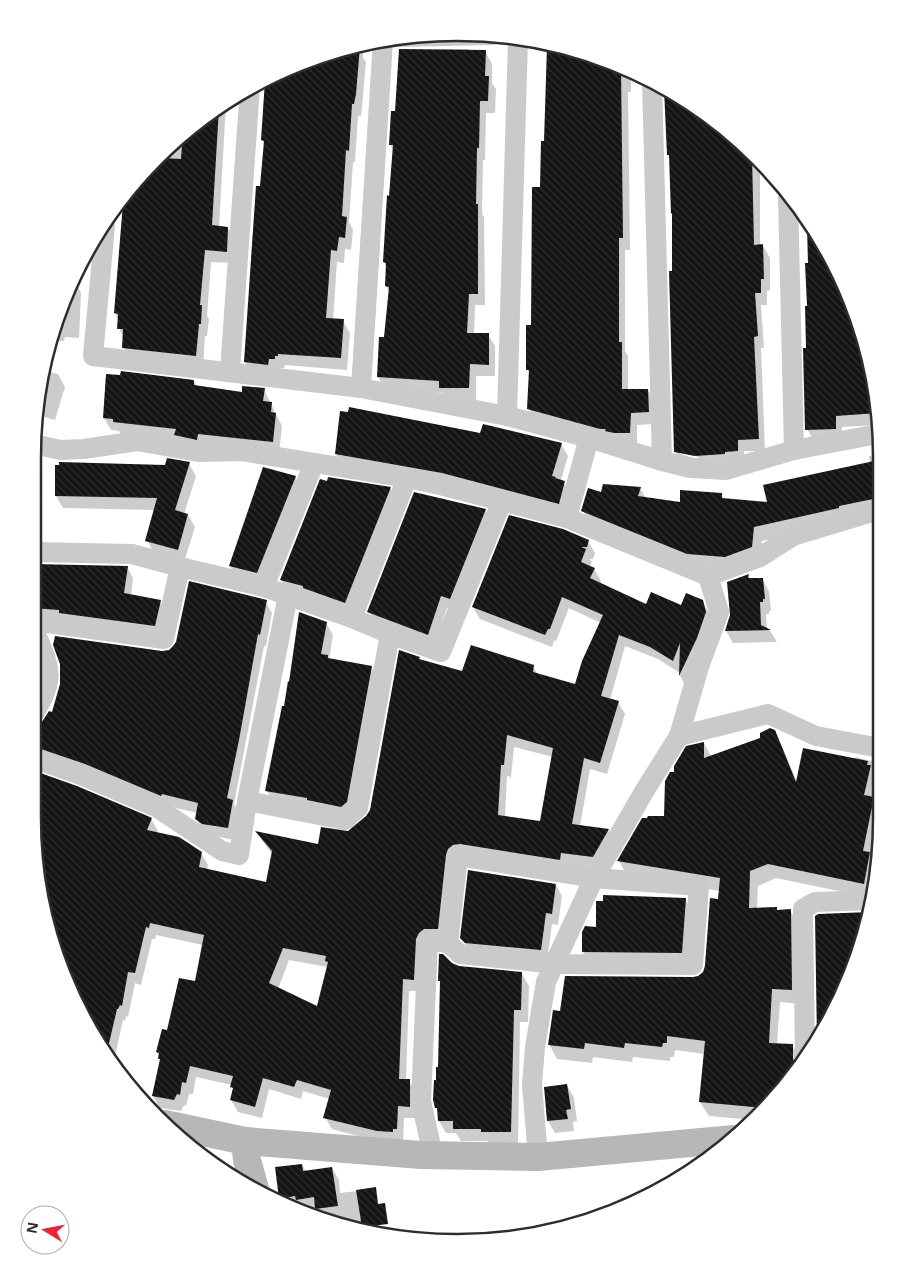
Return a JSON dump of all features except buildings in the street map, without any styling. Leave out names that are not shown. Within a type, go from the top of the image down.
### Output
[{"type":"street","points":[[507,416],[518,46]]},
{"type":"street","points":[[361,388],[383,48]]},
{"type":"street","points":[[652,90],[662,461]]},
{"type":"street","points":[[230,371],[249,97]]},
{"type":"street","points":[[788,206],[794,450]]},
{"type":"street","points":[[104,238],[93,356],[361,388],[507,416],[690,468],[726,470],[794,450],[872,435]]},
{"type":"street","points":[[567,518],[589,438]]},
{"type":"street","points":[[41,446],[60,450],[84,449],[137,441],[199,452],[241,451],[407,478],[567,518],[708,576],[760,557],[793,536],[873,512]]},
{"type":"street","points":[[264,586],[314,463]]},
{"type":"street","points":[[352,618],[407,478]]},
{"type":"street","points":[[41,552],[132,554],[264,586],[441,652],[502,501]]},
{"type":"street","points":[[41,622],[164,639],[180,567]]},
{"type":"street","points":[[538,1157],[532,1085],[535,1047],[546,982],[556,964],[594,878],[644,790],[679,736],[699,666],[719,612],[708,576]]},
{"type":"street","points":[[41,761],[81,775],[156,807],[222,851],[239,855],[247,801],[288,595]]},
{"type":"street","points":[[247,801],[345,820],[358,808],[390,634]]},
{"type":"street","points":[[41,648],[50,672],[44,697],[41,702]]},
{"type":"street","points":[[679,736],[768,714],[816,736],[873,747]]},
{"type":"street","points":[[432,1155],[421,1101],[428,940],[448,943],[460,954],[556,964],[693,965],[699,886],[594,878],[458,856],[448,943]]},
{"type":"street","points":[[805,1046],[803,909],[815,902],[865,900]]},
{"type":"street","points":[[185,1132],[245,1140],[432,1155],[538,1157],[719,1140]]},
{"type":"street","points":[[245,1140],[247,1160],[252,1180]]}]
